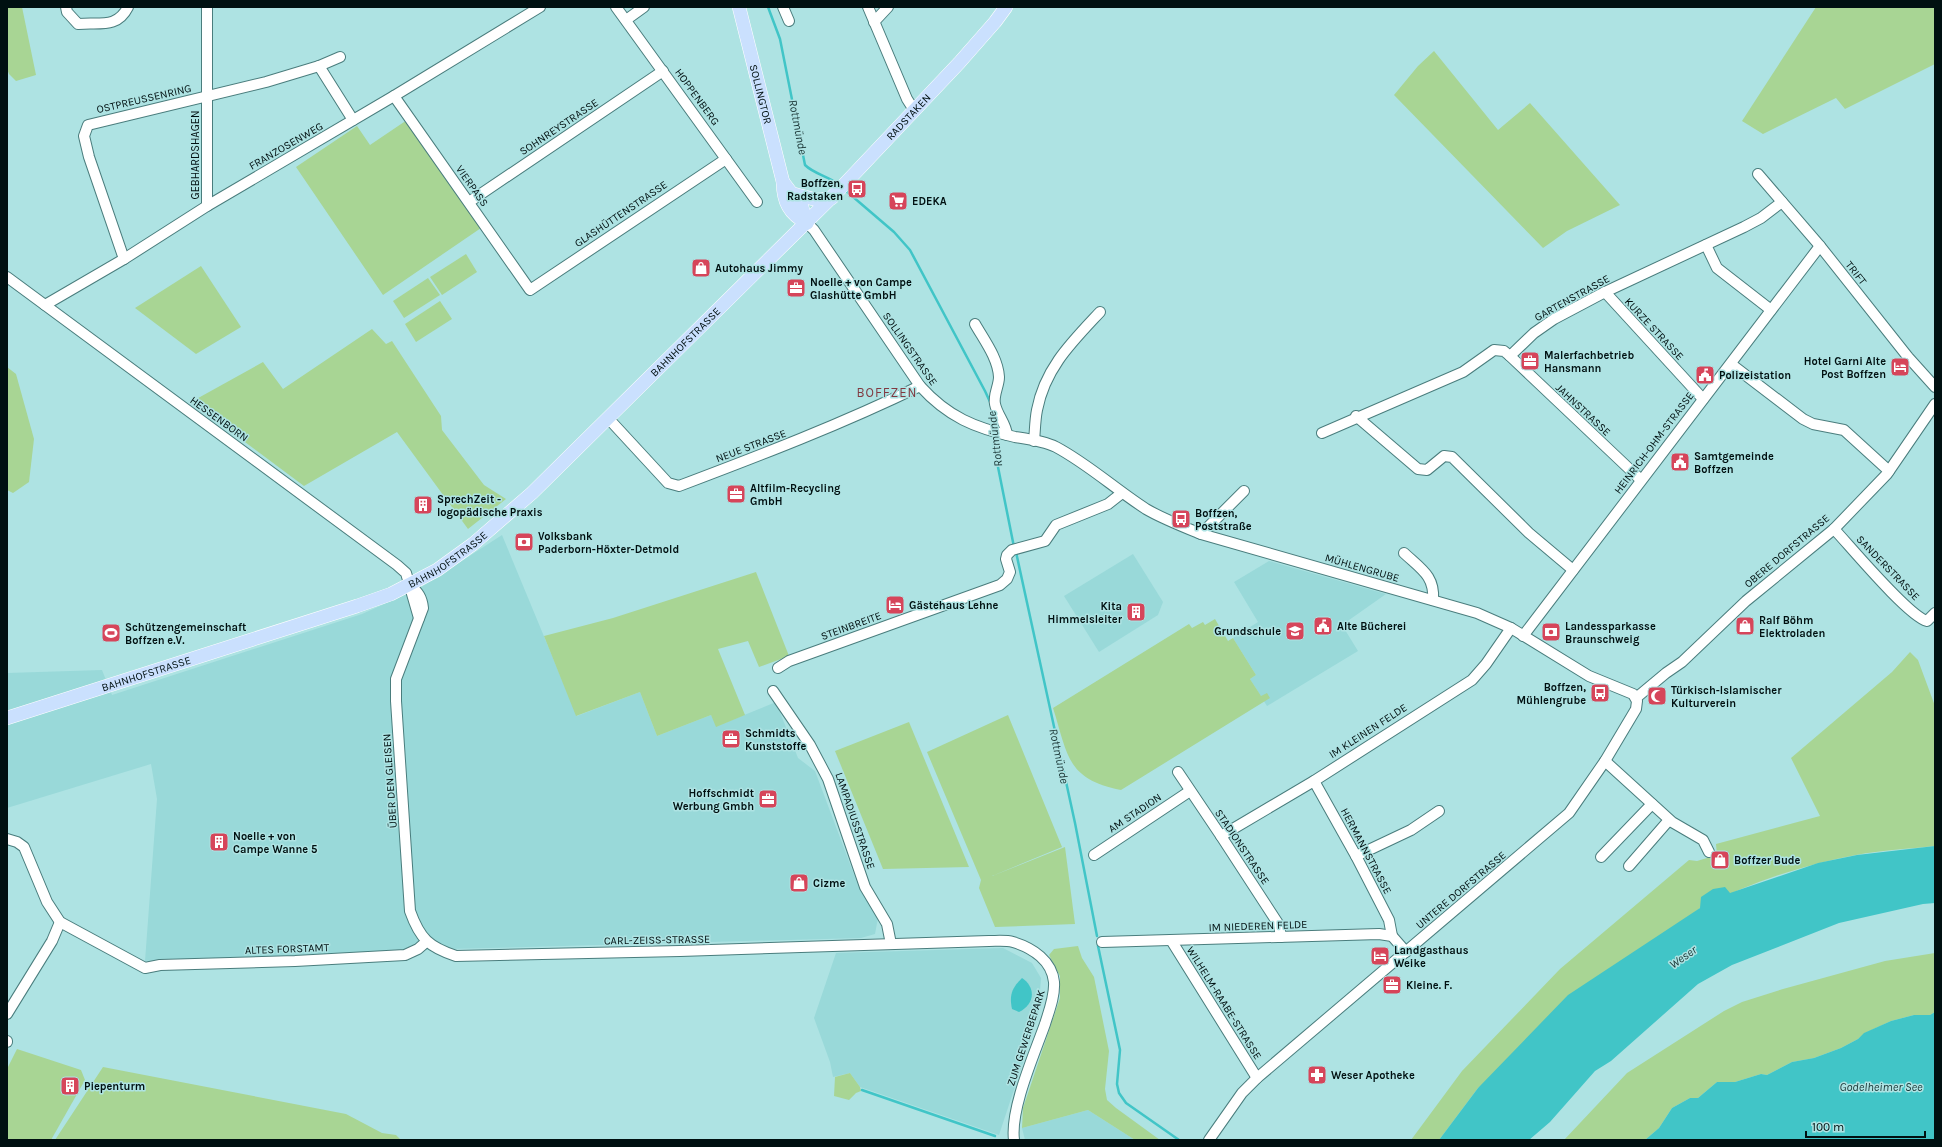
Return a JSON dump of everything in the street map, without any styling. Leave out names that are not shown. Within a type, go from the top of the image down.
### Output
[{"type":"main road","name":"SOLLINGTOR","points":[[739,7],[783,182],[783,195],[789,209],[796,218],[807,223]]},
{"type":"main road","name":"RADSTAKEN","points":[[807,223],[839,191],[978,42],[1006,7]]},
{"type":"main road","name":"SOLLINGTOR","points":[[783,182],[794,194],[805,211],[807,223]]},
{"type":"main road","points":[[794,194],[817,200],[839,191]]},
{"type":"main road","name":"BAHNHOFSTRASSE","points":[[7,718],[357,606],[410,585],[437,570],[479,540],[532,493],[807,223]]},
{"type":"street","points":[[66,7],[67,12],[78,24],[108,24],[124,15],[128,7]]},
{"type":"street","name":"GEBHARDSHAGEN","points":[[207,7],[207,206]]},
{"type":"street","name":"FRANZOSENWEG","points":[[45,305],[124,259],[207,206],[394,96],[540,7]]},
{"type":"street","name":"HOPPENBERG","points":[[616,7],[757,202]]},
{"type":"street","points":[[626,20],[644,7]]},
{"type":"street","points":[[783,7],[789,21]]},
{"type":"street","points":[[868,7],[907,99],[914,110]]},
{"type":"street","points":[[874,22],[888,7]]},
{"type":"street","name":"OSTPREUSSENRING","points":[[124,259],[89,157],[84,136],[88,125],[266,82],[319,66],[340,57]]},
{"type":"street","points":[[319,66],[353,120]]},
{"type":"street","name":"SOHNREYSTRASSE","points":[[469,202],[663,71]]},
{"type":"street","name":"VIERPASS","points":[[394,96],[530,290]]},
{"type":"street","name":"GLASHÜTTENSTRASSE","points":[[530,290],[726,159]]},
{"type":"street","name":"TRIFT","points":[[1758,174],[1820,246],[1908,357],[1935,387]]},
{"type":"street","name":"GARTENSTRASSE","points":[[1510,356],[1534,333],[1554,319],[1605,292],[1761,218],[1782,202]]},
{"type":"street","name":"SOLLINGSTRASSE","points":[[807,223],[814,230],[920,386],[933,401],[948,413],[988,431],[1053,446],[1076,458]]},
{"type":"street","points":[[1706,245],[1720,271],[1771,310]]},
{"type":"street","name":"HEINRICH-OHM-STRASSE","points":[[1523,636],[1820,246]]},
{"type":"street","name":"HESSENBORN","points":[[7,277],[397,565],[406,573],[410,585]]},
{"type":"street","name":"KURZE STRASSE","points":[[1605,292],[1703,398]]},
{"type":"street","points":[[1034,441],[1037,410],[1056,363],[1066,348],[1100,312]]},
{"type":"street","points":[[975,324],[997,366],[998,387],[995,405],[1005,423],[1004,434]]},
{"type":"street","points":[[1322,433],[1356,416],[1463,372],[1494,350],[1504,351],[1510,356]]},
{"type":"street","name":"JAHNSTRASSE","points":[[1510,356],[1641,480]]},
{"type":"street","points":[[1730,364],[1803,420],[1813,424],[1844,430],[1889,471]]},
{"type":"street","name":"NEUE STRASSE","points":[[608,418],[668,483],[680,486],[802,440],[862,415],[920,386]]},
{"type":"street","name":"OBERE DORFSTRASSE","points":[[1637,701],[1666,673],[1682,662],[1746,601],[1834,529],[1889,471],[1935,404]]},
{"type":"street","points":[[1356,416],[1418,469],[1426,470],[1444,456],[1452,457],[1529,533],[1573,570]]},
{"type":"street","name":"MÜHLENGRUBE","points":[[1076,458],[1122,493],[1161,518],[1201,534],[1478,613],[1511,628],[1589,676],[1633,694],[1637,701]]},
{"type":"street","points":[[1201,534],[1244,491]]},
{"type":"street","name":"STEINBREITE","points":[[778,668],[789,661],[1000,585],[1007,579],[1010,572],[1006,559],[1007,555],[1015,549],[1044,541],[1056,524],[1108,504],[1122,493]]},
{"type":"street","name":"SANDERSTRASSE","points":[[1834,529],[1893,593],[1919,618],[1927,621],[1935,613]]},
{"type":"street","points":[[1404,552],[1432,580],[1434,589],[1433,600]]},
{"type":"street","name":"ÜBER DEN GLEISEN","points":[[410,585],[411,595],[419,618],[396,679],[396,701],[410,911],[416,928],[426,942]]},
{"type":"street","name":"IM KLEINEN FELDE","points":[[1221,836],[1314,781],[1472,680],[1486,664],[1511,628]]},
{"type":"street","name":"LAMPADIUSSTRASSE","points":[[773,691],[810,745],[828,779],[865,887],[887,924],[891,944]]},
{"type":"street","name":"UNTERE DORFSTRASSE","points":[[1209,1140],[1242,1093],[1257,1078],[1569,813],[1605,761],[1637,701]]},
{"type":"street","points":[[1605,761],[1669,820],[1703,840],[1709,852]]},
{"type":"street","name":"STADIONSTRASSE","points":[[1178,772],[1279,925],[1281,937]]},
{"type":"street","name":"HERMANNSTRASSE","points":[[1314,781],[1356,856],[1389,920],[1392,936]]},
{"type":"street","name":"AM STADION","points":[[1094,856],[1190,791]]},
{"type":"street","points":[[1601,857],[1652,804]]},
{"type":"street","points":[[1356,856],[1411,830],[1440,811]]},
{"type":"street","points":[[1629,866],[1669,820]]},
{"type":"street","points":[[7,839],[17,842],[24,847],[47,902],[60,922],[52,941],[7,1014]]},
{"type":"street","name":"ALTES FORSTAMT","points":[[60,922],[145,968],[160,965],[295,961],[405,955],[418,949],[426,942]]},
{"type":"street","name":"IM NIEDEREN FELDE","points":[[1102,942],[1379,934],[1392,936]]},
{"type":"street","points":[[1392,936],[1406,952]]},
{"type":"street","name":"WILHELM-RAABE-STRASSE","points":[[1171,940],[1257,1078]]},
{"type":"street","name":"ZUM GEWERBEPARK","points":[[891,944],[989,941],[1013,942],[1030,949],[1040,956],[1047,964],[1052,973],[1054,990],[1050,1010],[1016,1108],[1013,1130],[1014,1140]]},
{"type":"street","name":"CARL-ZEISS-STRASSE","points":[[426,942],[439,950],[456,956],[688,951],[891,944]]},
{"type":"shaded area","points":[[502,535],[577,716],[640,692],[657,736],[711,715],[717,726],[776,702],[798,758],[815,771],[859,888],[878,918],[875,934],[861,938],[450,949],[145,961],[157,799],[151,764],[7,808],[7,673],[102,670],[112,695],[362,614],[420,588]]},
{"type":"shaded area","points":[[1133,554],[1163,602],[1158,615],[1099,652],[1064,596]]},
{"type":"shaded area","name":"Grundschule","points":[[1269,561],[1386,594],[1342,625],[1358,651],[1267,706],[1250,679],[1256,675],[1233,638],[1258,622],[1234,582]]},
{"type":"shaded area","points":[[1003,948],[1032,963],[1041,978],[1038,1017],[999,1135],[860,1087],[850,1073],[833,1077],[830,1062],[814,1018],[836,953]]},
{"type":"shaded area","points":[[1088,1110],[1135,1140],[1025,1140],[1022,1128]]},
{"type":"green space","points":[[7,7],[22,7],[36,75],[16,81],[9,74],[7,69]]},
{"type":"green space","points":[[1816,7],[1935,7],[1935,64],[1845,109],[1836,98],[1763,134],[1742,121]]},
{"type":"green space","points":[[1434,51],[1498,130],[1530,103],[1620,205],[1567,231],[1543,248],[1394,95],[1418,66]]},
{"type":"green space","points":[[407,120],[481,228],[383,295],[296,167],[357,126],[370,145]]},
{"type":"green space","points":[[466,254],[477,272],[442,295],[430,277]]},
{"type":"green space","points":[[201,266],[241,327],[196,354],[135,308]]},
{"type":"green space","points":[[428,278],[440,295],[404,318],[393,301]]},
{"type":"green space","points":[[440,301],[452,319],[416,342],[405,324]]},
{"type":"green space","points":[[372,329],[386,344],[392,341],[441,416],[442,430],[484,485],[506,499],[468,529],[397,432],[304,486],[191,402],[263,362],[283,389]]},
{"type":"green space","points":[[7,367],[16,374],[34,439],[29,482],[13,493],[7,490]]},
{"type":"green space","points":[[756,572],[789,656],[759,667],[748,641],[718,649],[745,715],[716,727],[711,715],[657,736],[640,692],[576,716],[544,636],[613,618]]},
{"type":"green space","points":[[1215,619],[1228,641],[1233,638],[1256,675],[1250,679],[1261,696],[1267,693],[1270,698],[1121,790],[1089,779],[1079,772],[1067,752],[1053,708],[1189,624],[1192,628],[1203,622],[1205,625]]},
{"type":"green space","points":[[1910,652],[1918,660],[1935,706],[1935,846],[1866,853],[1816,864],[1757,883],[1700,908],[1478,1088],[1439,1140],[1411,1140],[1462,1071],[1560,969],[1689,860],[1697,861],[1717,855],[1716,844],[1820,816],[1791,758],[1892,672]]},
{"type":"green space","points":[[1008,715],[1062,847],[992,876],[1065,847],[1075,924],[995,927],[979,888],[981,880],[927,752]]},
{"type":"green space","points":[[909,722],[969,867],[883,869],[835,751]]},
{"type":"green space","points":[[1078,946],[1082,958],[1094,977],[1109,1051],[1105,1089],[1107,1100],[1160,1140],[1135,1140],[1088,1110],[1022,1128],[1023,1108],[1060,998],[1060,976],[1049,955],[1054,949]]},
{"type":"green space","points":[[1935,953],[1935,1012],[1930,1015],[1914,1015],[1891,1021],[1865,1033],[1858,1039],[1841,1048],[1814,1058],[1792,1062],[1767,1075],[1761,1074],[1735,1082],[1717,1082],[1698,1098],[1690,1098],[1672,1108],[1659,1128],[1645,1140],[1564,1140],[1627,1073],[1724,1011],[1742,1002],[1783,989],[1885,961]]},
{"type":"green space","points":[[17,1049],[81,1070],[85,1080],[51,1140],[7,1140],[7,1069]]},
{"type":"green space","points":[[103,1067],[346,1114],[382,1133],[396,1135],[401,1140],[55,1140]]},
{"type":"green space","points":[[850,1073],[860,1087],[861,1091],[856,1093],[849,1100],[834,1096],[835,1077]]},
{"type":"water","name":"Weser","points":[[1935,846],[1935,903],[1923,904],[1839,923],[1732,965],[1698,984],[1611,1061],[1595,1071],[1550,1122],[1529,1140],[1439,1140],[1478,1088],[1568,995],[1700,908],[1701,897],[1713,889],[1725,887],[1730,893],[1818,863],[1857,855]]},
{"type":"water","points":[[1022,978],[1030,987],[1032,996],[1028,1005],[1019,1012],[1012,1009],[1011,996],[1016,985]]},
{"type":"water","name":"Godelheimer See","points":[[1935,1012],[1935,1140],[1645,1140],[1659,1128],[1672,1108],[1690,1098],[1698,1098],[1717,1082],[1735,1082],[1761,1074],[1767,1075],[1792,1062],[1814,1058],[1841,1048],[1858,1039],[1864,1033],[1891,1021],[1914,1015],[1930,1015]]},
{"type":"waterway","name":"Rottmünde","points":[[768,7],[780,39],[805,165],[813,171],[838,184]]},
{"type":"waterway","name":"Rottmünde","points":[[845,190],[894,232],[910,250],[991,404]]},
{"type":"waterway","name":"Rottmünde","points":[[995,429],[996,418]]},
{"type":"waterway","name":"Rottmünde","points":[[994,434],[994,447],[1014,547]]},
{"type":"waterway","name":"Rottmünde","points":[[1016,552],[1075,823],[1097,936]]},
{"type":"waterway","name":"Rottmünde","points":[[1098,946],[1120,1050],[1117,1084],[1119,1093],[1126,1103],[1179,1140]]},
{"type":"waterway","points":[[862,1090],[995,1136]]},
{"type":"place","name":"Boffzen, Radstaken","points":[[857,189]]},
{"type":"place","name":"EDEKA","points":[[898,201]]},
{"type":"place","name":"Autohaus Jimmy","points":[[701,268]]},
{"type":"place","name":"Noelle + von Campe Glashütte GmbH","points":[[796,288]]},
{"type":"place","name":"Malerfachbetrieb Hansmann","points":[[1530,361]]},
{"type":"place","name":"Hotel Garni Alte Post Boffzen","points":[[1900,367]]},
{"type":"place","name":"Polizeistation","points":[[1705,375]]},
{"type":"place","name":"Samtgemeinde Boffzen","points":[[1680,462]]},
{"type":"place","name":"Altfilm-Recycling GmbH","points":[[736,494]]},
{"type":"place","name":"SprechZeit - logopädische Praxis","points":[[423,505]]},
{"type":"place","name":"Boffzen, Poststraße","points":[[1181,519]]},
{"type":"place","name":"Volksbank Paderborn-Höxter-Detmold","points":[[524,542]]},
{"type":"place","name":"Gästehaus Lehne","points":[[895,605]]},
{"type":"place","name":"Kita Himmelsleiter","points":[[1136,612]]},
{"type":"place","name":"Alte Bücherei","points":[[1323,626]]},
{"type":"place","name":"Ralf Böhm Elektroladen","points":[[1745,626]]},
{"type":"place","name":"Grundschule","points":[[1295,631]]},
{"type":"place","name":"Landessparkasse Braunschweig","points":[[1551,632]]},
{"type":"place","name":"Schützengemeinschaft Boffzen e.V.","points":[[111,633]]},
{"type":"place","name":"Boffzen, Mühlengrube","points":[[1600,693]]},
{"type":"place","name":"Türkisch-Islamischer Kulturverein","points":[[1657,696]]},
{"type":"place","name":"Schmidts Kunststoffe","points":[[731,739]]},
{"type":"place","name":"Hoffschmidt Werbung Gmbh","points":[[768,799]]},
{"type":"place","name":"Noelle + von Campe Wanne 5","points":[[219,842]]},
{"type":"place","name":"Boffzer Bude","points":[[1720,860]]},
{"type":"place","name":"Cizme","points":[[799,883]]},
{"type":"place","name":"Landgasthaus Weike","points":[[1380,956]]},
{"type":"place","name":"Kleine. F.","points":[[1392,985]]},
{"type":"place","name":"Weser Apotheke","points":[[1317,1075]]},
{"type":"place","name":"Piepenturm","points":[[70,1086]]},
{"type":"district","name":"BOFFZEN","points":[[887,392]]}]
